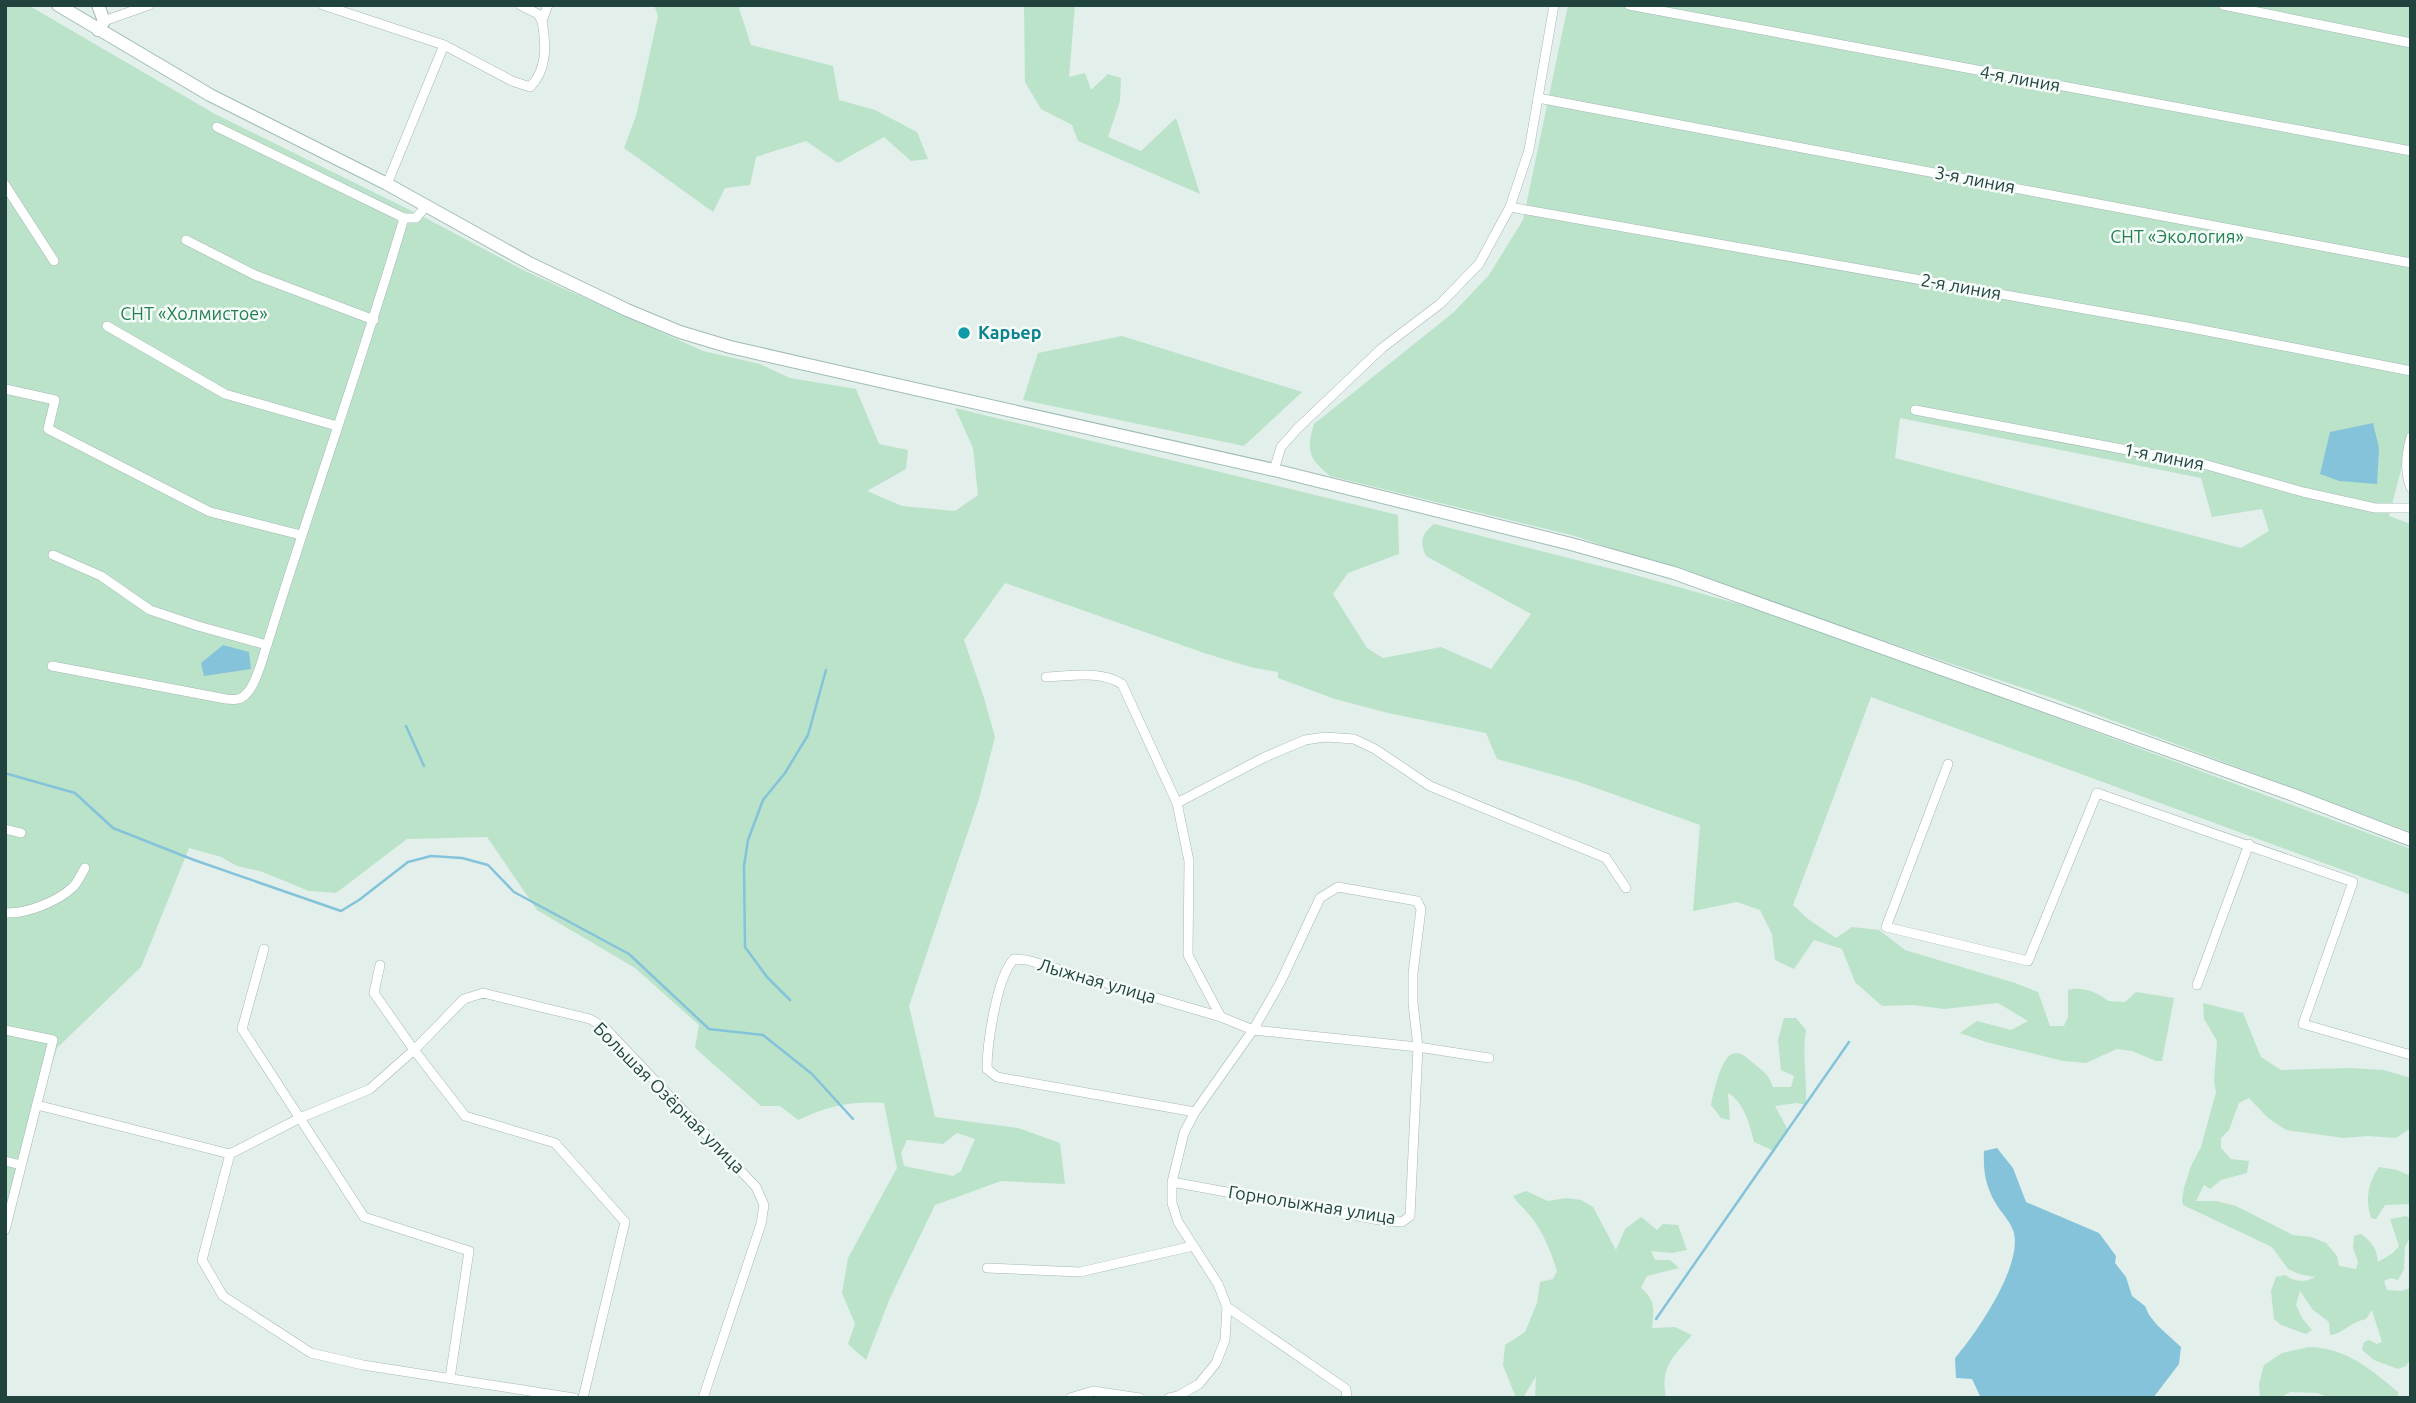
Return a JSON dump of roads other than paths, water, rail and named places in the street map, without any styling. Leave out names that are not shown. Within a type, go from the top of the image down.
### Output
[{"type":"main road","points":[[58,5],[101,26],[210,95],[387,184],[529,263],[626,310],[680,332],[809,365],[1274,470],[1571,544],[1674,573],[2411,840]]},
{"type":"main road","points":[[99,5],[101,26]]},
{"type":"street","points":[[101,26],[149,5]]},
{"type":"street","points":[[323,5],[444,45],[512,81],[530,87],[539,77],[546,46],[542,21],[538,14],[520,5]]},
{"type":"street","points":[[542,21],[548,5]]},
{"type":"street","points":[[1274,470],[1281,447],[1298,428],[1382,348],[1440,304],[1479,264],[1510,207],[1529,150],[1554,5]]},
{"type":"street","name":"4-я линия","points":[[1629,5],[2411,151]]},
{"type":"street","points":[[2223,5],[2411,43]]},
{"type":"street","points":[[387,184],[444,45]]},
{"type":"street","name":"3-я линия","points":[[1538,98],[2411,263]]},
{"type":"street","points":[[217,127],[404,218],[415,218],[426,206]]},
{"type":"street","points":[[5,185],[54,261]]},
{"type":"street","name":"2-я линия","points":[[1510,207],[2166,323],[2411,371]]},
{"type":"street","points":[[52,666],[226,699],[239,699],[247,694],[254,684],[267,645],[301,535],[374,320],[404,218]]},
{"type":"street","points":[[186,240],[255,275],[374,320]]},
{"type":"street","points":[[107,326],[225,394],[337,426]]},
{"type":"street","points":[[5,389],[55,400],[48,429],[210,512],[301,535]]},
{"type":"street","name":"1-я линия","points":[[1915,410],[2207,465],[2302,492],[2375,508],[2411,508]]},
{"type":"street","points":[[2411,437],[2406,457],[2406,475],[2411,488]]},
{"type":"street","points":[[53,555],[101,576],[150,610],[267,645]]},
{"type":"street","points":[[1046,677],[1111,676],[1122,684],[1177,803],[1189,861],[1188,955],[1221,1017]]},
{"type":"street","points":[[1177,803],[1265,757],[1305,740],[1325,737],[1354,739],[1376,749],[1430,786],[1606,858],[1626,888]]},
{"type":"street","points":[[1948,764],[1886,927],[2028,961],[2097,793],[2353,882],[2303,1024],[2411,1055]]},
{"type":"street","points":[[5,829],[21,833]]},
{"type":"street","points":[[2197,985],[2249,844]]},
{"type":"street","points":[[5,913],[15,914],[58,898],[74,886],[85,868]]},
{"type":"street","name":"Горнолыжная улица","points":[[1172,1182],[1402,1222],[1410,1216],[1418,1047],[1413,1003],[1413,974],[1421,909],[1417,901],[1338,887],[1328,891],[1320,898],[1280,983],[1253,1030]]},
{"type":"street","points":[[264,949],[242,1029],[364,1217],[469,1251],[450,1378]]},
{"type":"street","name":"Лыжная улица","points":[[1195,1112],[997,1077],[987,1069],[987,1053],[1007,966],[1014,959],[1027,960],[1221,1017],[1253,1030]]},
{"type":"street","points":[[380,965],[374,993],[464,1116],[555,1143],[625,1222],[583,1398]]},
{"type":"street","name":"Большая Озёрная улица","points":[[230,1154],[300,1118],[370,1089],[414,1050],[464,999],[483,993],[590,1019],[605,1028],[756,1187],[764,1205],[761,1224],[703,1398]]},
{"type":"street","points":[[5,1030],[53,1040],[5,1230]]},
{"type":"street","points":[[1175,1397],[1199,1384],[1216,1363],[1225,1340],[1227,1307],[1217,1284],[1178,1222],[1172,1203],[1172,1182],[1184,1133],[1195,1112],[1253,1030],[1418,1047],[1489,1058]]},
{"type":"street","points":[[37,1105],[230,1154],[202,1261],[223,1296],[311,1353],[363,1365],[574,1398]]},
{"type":"street","points":[[5,1161],[21,1165]]},
{"type":"street","points":[[987,1268],[1080,1272],[1193,1247]]},
{"type":"street","points":[[1227,1307],[1346,1389],[1347,1398]]},
{"type":"street","points":[[1070,1398],[1093,1391],[1140,1398]]},
{"type":"water","points":[[2373,423],[2379,448],[2377,484],[2339,481],[2320,474],[2330,432]]},
{"type":"water","points":[[223,645],[249,652],[251,669],[204,676],[201,663]]},
{"type":"water","points":[[1997,1148],[2013,1168],[2026,1202],[2099,1233],[2116,1256],[2115,1263],[2126,1277],[2132,1296],[2145,1306],[2158,1326],[2181,1347],[2179,1364],[2153,1398],[1981,1398],[1972,1379],[1956,1378],[1955,1358],[1986,1316],[2012,1261],[2015,1244],[2013,1230],[1994,1200],[1985,1173],[1984,1151]]},
{"type":"waterway","points":[[790,1000],[767,977],[745,947],[744,866],[748,840],[763,800],[785,773],[808,735],[826,670]]},
{"type":"waterway","points":[[406,726],[424,766]]},
{"type":"waterway","points":[[8,774],[75,793],[113,828],[194,860],[341,911],[408,862],[431,856],[462,858],[488,865],[514,892],[629,954],[709,1029],[763,1035],[812,1074],[853,1119]]},
{"type":"waterway","points":[[1656,1319],[1849,1042]]},
{"type":"place","name":"Карьер","points":[[964,333]]},
{"type":"park label","name":"СНТ «Экология»","points":[[2177,237]]},
{"type":"park label","name":"СНТ «Холмистое»","points":[[194,314]]}]
